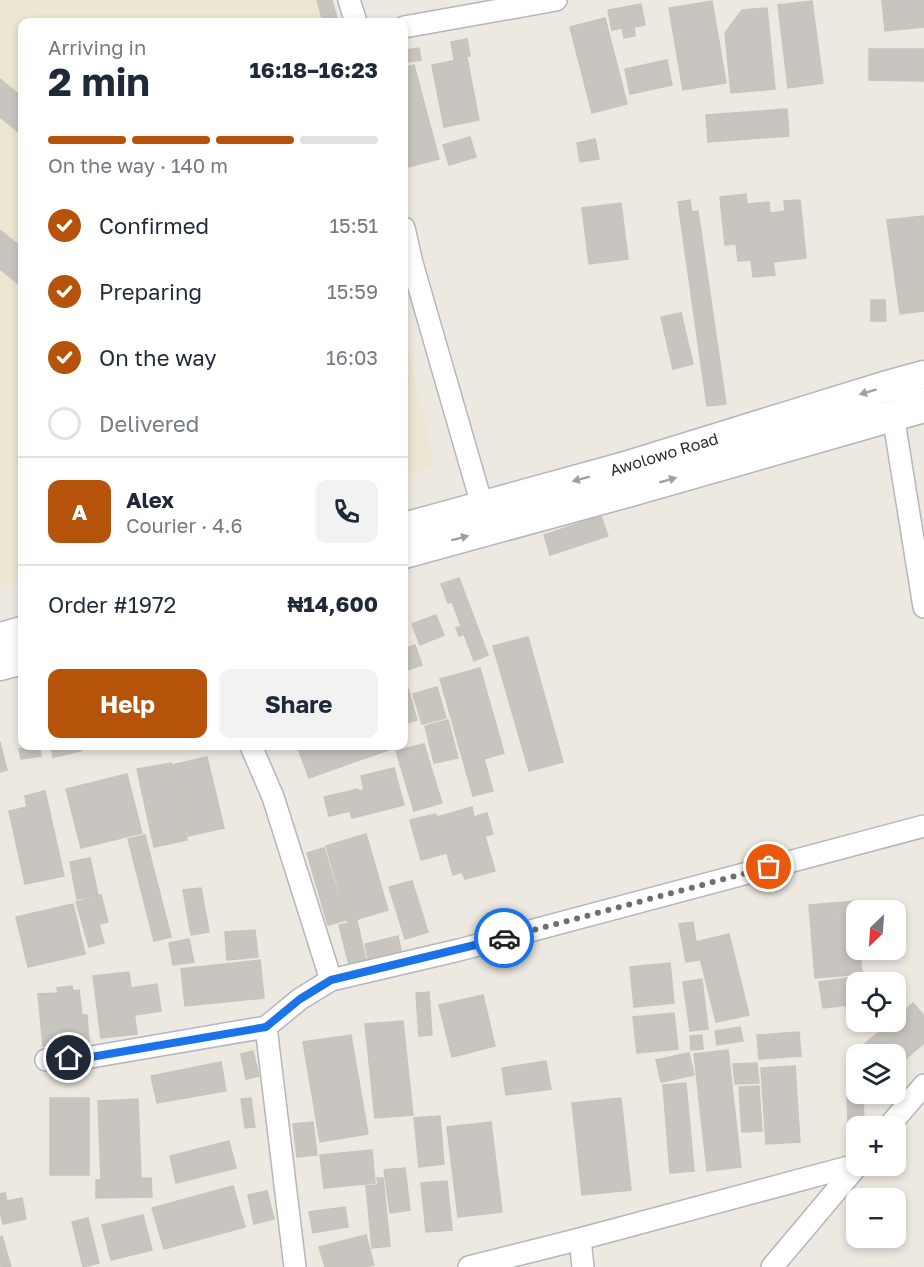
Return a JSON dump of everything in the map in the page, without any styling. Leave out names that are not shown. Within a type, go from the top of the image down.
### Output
[{"type":"main road","name":"Awolowo Road","points":[[408,527],[622,468],[924,376]]},
{"type":"main road","name":"Awolowo Road","points":[[408,552],[924,407]]},
{"type":"main road","points":[[0,638],[18,633]]},
{"type":"main road","points":[[0,665],[18,660]]},
{"type":"street","points":[[349,0],[355,18]]},
{"type":"street","points":[[408,26],[556,0]]},
{"type":"street","points":[[408,246],[482,506]]},
{"type":"street","points":[[893,415],[924,607]]},
{"type":"street","points":[[253,750],[273,797],[331,980]]},
{"type":"street","points":[[46,1060],[91,1057],[266,1027],[300,999],[331,980],[459,950],[924,826]]},
{"type":"street","points":[[266,1027],[295,1267]]},
{"type":"street","points":[[898,1116],[924,1085]]},
{"type":"street","points":[[469,1267],[846,1168]]},
{"type":"street","points":[[772,1267],[848,1176]]},
{"type":"street","points":[[580,1239],[583,1267]]},
{"type":"shaded area","points":[[0,0],[327,0],[331,18],[18,18],[18,581],[0,587]]},
{"type":"shaded area","points":[[408,349],[435,467],[408,475]]},
{"type":"building","points":[[317,0],[332,0],[337,18],[322,18]]},
{"type":"building","points":[[882,0],[924,0],[924,27],[885,31]]},
{"type":"building","points":[[712,1],[726,83],[683,90],[669,8]]},
{"type":"building","points":[[812,1],[823,83],[788,88],[778,5]]},
{"type":"building","points":[[641,4],[645,25],[634,27],[635,36],[624,38],[622,28],[612,30],[608,10]]},
{"type":"building","points":[[767,8],[775,89],[731,93],[725,33],[742,10]]},
{"type":"building","points":[[605,18],[627,104],[592,113],[570,27]]},
{"type":"building","points":[[467,39],[470,56],[454,59],[451,42]]},
{"type":"building","points":[[419,48],[421,60],[408,62],[408,50]]},
{"type":"building","points":[[869,49],[924,49],[924,81],[869,80]]},
{"type":"building","points":[[467,58],[479,120],[444,127],[432,65]]},
{"type":"building","points":[[667,60],[672,85],[630,94],[625,69]]},
{"type":"building","points":[[414,65],[439,159],[408,167],[408,67]]},
{"type":"building","points":[[0,79],[18,94],[18,132],[0,117]]},
{"type":"building","points":[[787,109],[789,136],[708,142],[706,115]]},
{"type":"building","points":[[470,137],[476,157],[449,165],[443,145]]},
{"type":"building","points":[[595,139],[599,159],[580,162],[577,143]]},
{"type":"building","points":[[746,194],[747,204],[769,202],[770,213],[785,211],[784,201],[800,200],[806,258],[773,262],[775,275],[753,277],[751,260],[738,261],[736,244],[725,245],[720,197]]},
{"type":"building","points":[[690,200],[692,212],[698,211],[726,404],[707,406],[678,202]]},
{"type":"building","points":[[621,203],[628,259],[589,264],[582,208]]},
{"type":"building","points":[[924,216],[924,311],[900,314],[887,220]]},
{"type":"building","points":[[0,230],[18,245],[18,284],[0,269]]},
{"type":"building","points":[[871,300],[885,300],[886,321],[871,321]]},
{"type":"building","points":[[681,313],[693,364],[673,369],[661,317]]},
{"type":"building","points":[[601,516],[608,536],[550,555],[544,535]]},
{"type":"building","points":[[459,578],[488,655],[474,661],[464,634],[459,636],[456,628],[461,626],[452,602],[448,603],[441,584]]},
{"type":"building","points":[[436,615],[444,635],[420,645],[412,624]]},
{"type":"building","points":[[528,637],[563,762],[529,771],[493,646]]},
{"type":"building","points":[[415,645],[422,665],[408,670],[408,648]]},
{"type":"building","points":[[480,668],[504,753],[484,759],[493,791],[473,796],[440,679]]},
{"type":"building","points":[[437,687],[446,718],[422,724],[413,694]]},
{"type":"building","points":[[408,688],[417,720],[408,723]]},
{"type":"building","points":[[448,720],[458,758],[434,763],[425,726]]},
{"type":"building","points":[[0,742],[7,770],[0,772]]},
{"type":"building","points":[[424,744],[442,803],[414,811],[396,751],[408,750],[408,748]]},
{"type":"building","points":[[19,750],[40,750],[41,756],[21,759]]},
{"type":"building","points":[[52,750],[81,750],[81,751],[53,757]]},
{"type":"building","points":[[298,750],[388,750],[309,778]]},
{"type":"building","points":[[207,757],[224,828],[188,836],[172,765]]},
{"type":"building","points":[[171,763],[187,840],[154,847],[137,769]]},
{"type":"building","points":[[394,768],[404,805],[352,818],[350,811],[329,816],[324,797],[358,789],[359,791],[364,790],[361,776]]},
{"type":"building","points":[[127,774],[142,833],[81,848],[66,789]]},
{"type":"building","points":[[45,791],[64,876],[25,884],[9,811],[27,807],[25,796]]},
{"type":"building","points":[[472,807],[474,817],[487,813],[493,834],[485,836],[495,871],[465,879],[462,872],[453,875],[437,817]]},
{"type":"building","points":[[436,814],[447,853],[421,860],[410,820]]},
{"type":"building","points":[[366,834],[388,910],[348,922],[326,846]]},
{"type":"building","points":[[145,835],[171,937],[154,941],[128,839]]},
{"type":"building","points":[[324,848],[346,920],[328,925],[307,853]]},
{"type":"building","points":[[90,858],[98,895],[77,899],[70,862]]},
{"type":"building","points":[[412,881],[428,932],[405,939],[389,887]]},
{"type":"building","points":[[201,888],[209,932],[191,935],[183,890]]},
{"type":"building","points":[[101,895],[108,922],[99,924],[104,943],[89,947],[76,902]]},
{"type":"building","points":[[846,902],[846,960],[861,960],[862,972],[846,972],[846,975],[815,978],[809,905]]},
{"type":"building","points":[[73,904],[85,954],[28,967],[16,917]]},
{"type":"building","points":[[357,921],[367,965],[350,969],[339,925]]},
{"type":"building","points":[[693,922],[699,960],[686,962],[679,924]]},
{"type":"building","points":[[255,930],[258,957],[227,960],[225,932]]},
{"type":"building","points":[[729,934],[749,1015],[716,1022],[696,942]]},
{"type":"building","points":[[398,936],[402,956],[369,964],[365,944]]},
{"type":"building","points":[[189,939],[194,962],[173,965],[169,943]]},
{"type":"building","points":[[260,960],[264,998],[185,1006],[181,969]]},
{"type":"building","points":[[670,963],[674,1003],[634,1007],[630,967]]},
{"type":"building","points":[[129,972],[137,1034],[101,1038],[93,976]]},
{"type":"building","points":[[846,978],[846,1005],[823,1008],[819,982]]},
{"type":"building","points":[[702,979],[708,1029],[690,1031],[683,982]]},
{"type":"building","points":[[157,984],[161,1011],[135,1015],[131,988]]},
{"type":"building","points":[[72,986],[73,991],[79,990],[82,1015],[87,1015],[89,1042],[43,1046],[38,994],[58,993],[57,988]]},
{"type":"building","points":[[429,992],[432,1035],[419,1036],[416,993]]},
{"type":"building","points":[[483,995],[495,1046],[452,1057],[439,1005]]},
{"type":"building","points":[[913,1003],[924,1016],[924,1043],[906,1058],[906,1044],[864,1044],[879,1032],[906,1032],[906,1009]]},
{"type":"building","points":[[674,1013],[678,1049],[637,1053],[633,1017]]},
{"type":"building","points":[[403,1021],[413,1115],[375,1118],[365,1024]]},
{"type":"building","points":[[740,1027],[743,1041],[717,1045],[715,1031]]},
{"type":"building","points":[[799,1032],[801,1056],[759,1059],[757,1035]]},
{"type":"building","points":[[351,1035],[368,1134],[320,1142],[303,1042]]},
{"type":"building","points":[[702,1035],[703,1049],[691,1050],[690,1036]]},
{"type":"building","points":[[728,1050],[741,1167],[707,1171],[694,1054]]},
{"type":"building","points":[[253,1051],[259,1076],[246,1079],[241,1054]]},
{"type":"building","points":[[689,1053],[694,1075],[661,1082],[656,1060]]},
{"type":"building","points":[[546,1061],[551,1089],[506,1095],[502,1068]]},
{"type":"building","points":[[221,1062],[226,1091],[157,1103],[151,1076]]},
{"type":"building","points":[[757,1063],[759,1083],[735,1084],[733,1064]]},
{"type":"building","points":[[795,1066],[800,1142],[766,1144],[761,1068]]},
{"type":"building","points":[[686,1083],[694,1171],[670,1173],[663,1085]]},
{"type":"building","points":[[759,1086],[762,1131],[742,1132],[739,1087]]},
{"type":"building","points":[[50,1098],[89,1098],[89,1175],[50,1175]]},
{"type":"building","points":[[251,1098],[255,1127],[245,1128],[241,1099]]},
{"type":"building","points":[[621,1098],[631,1190],[582,1195],[572,1103]]},
{"type":"building","points":[[138,1099],[141,1178],[101,1180],[98,1101]]},
{"type":"building","points":[[847,1104],[863,1104],[864,1116],[848,1116]]},
{"type":"building","points":[[440,1116],[444,1164],[419,1167],[414,1118]]},
{"type":"building","points":[[313,1122],[317,1155],[297,1157],[293,1124]]},
{"type":"building","points":[[491,1122],[502,1212],[458,1217],[447,1127]]},
{"type":"building","points":[[229,1141],[236,1168],[176,1183],[170,1156]]},
{"type":"building","points":[[372,1150],[375,1183],[324,1188],[320,1155]]},
{"type":"building","points":[[405,1168],[410,1210],[390,1213],[384,1170]]},
{"type":"building","points":[[151,1178],[152,1197],[96,1198],[96,1180]]},
{"type":"building","points":[[377,1178],[383,1178],[390,1246],[372,1248],[366,1186],[378,1185]]},
{"type":"building","points":[[447,1181],[452,1230],[426,1232],[421,1183]]},
{"type":"building","points":[[233,1186],[245,1227],[164,1249],[152,1208]]},
{"type":"building","points":[[267,1191],[274,1219],[254,1224],[248,1195]]},
{"type":"building","points":[[5,1193],[7,1201],[22,1198],[26,1219],[3,1224],[0,1194]]},
{"type":"building","points":[[345,1207],[348,1227],[313,1233],[309,1212]]},
{"type":"building","points":[[143,1215],[152,1250],[111,1260],[102,1225]]},
{"type":"building","points":[[88,1218],[99,1263],[83,1267],[72,1222]]},
{"type":"building","points":[[366,1235],[374,1265],[325,1267],[319,1247]]},
{"type":"building","points":[[2,1236],[11,1267],[1,1267],[0,1237]]},
{"type":"way so far","points":[[504,938],[769,867]]},
{"type":"route","points":[[69,1058],[91,1057],[266,1027],[300,999],[331,980],[504,938]]}]
